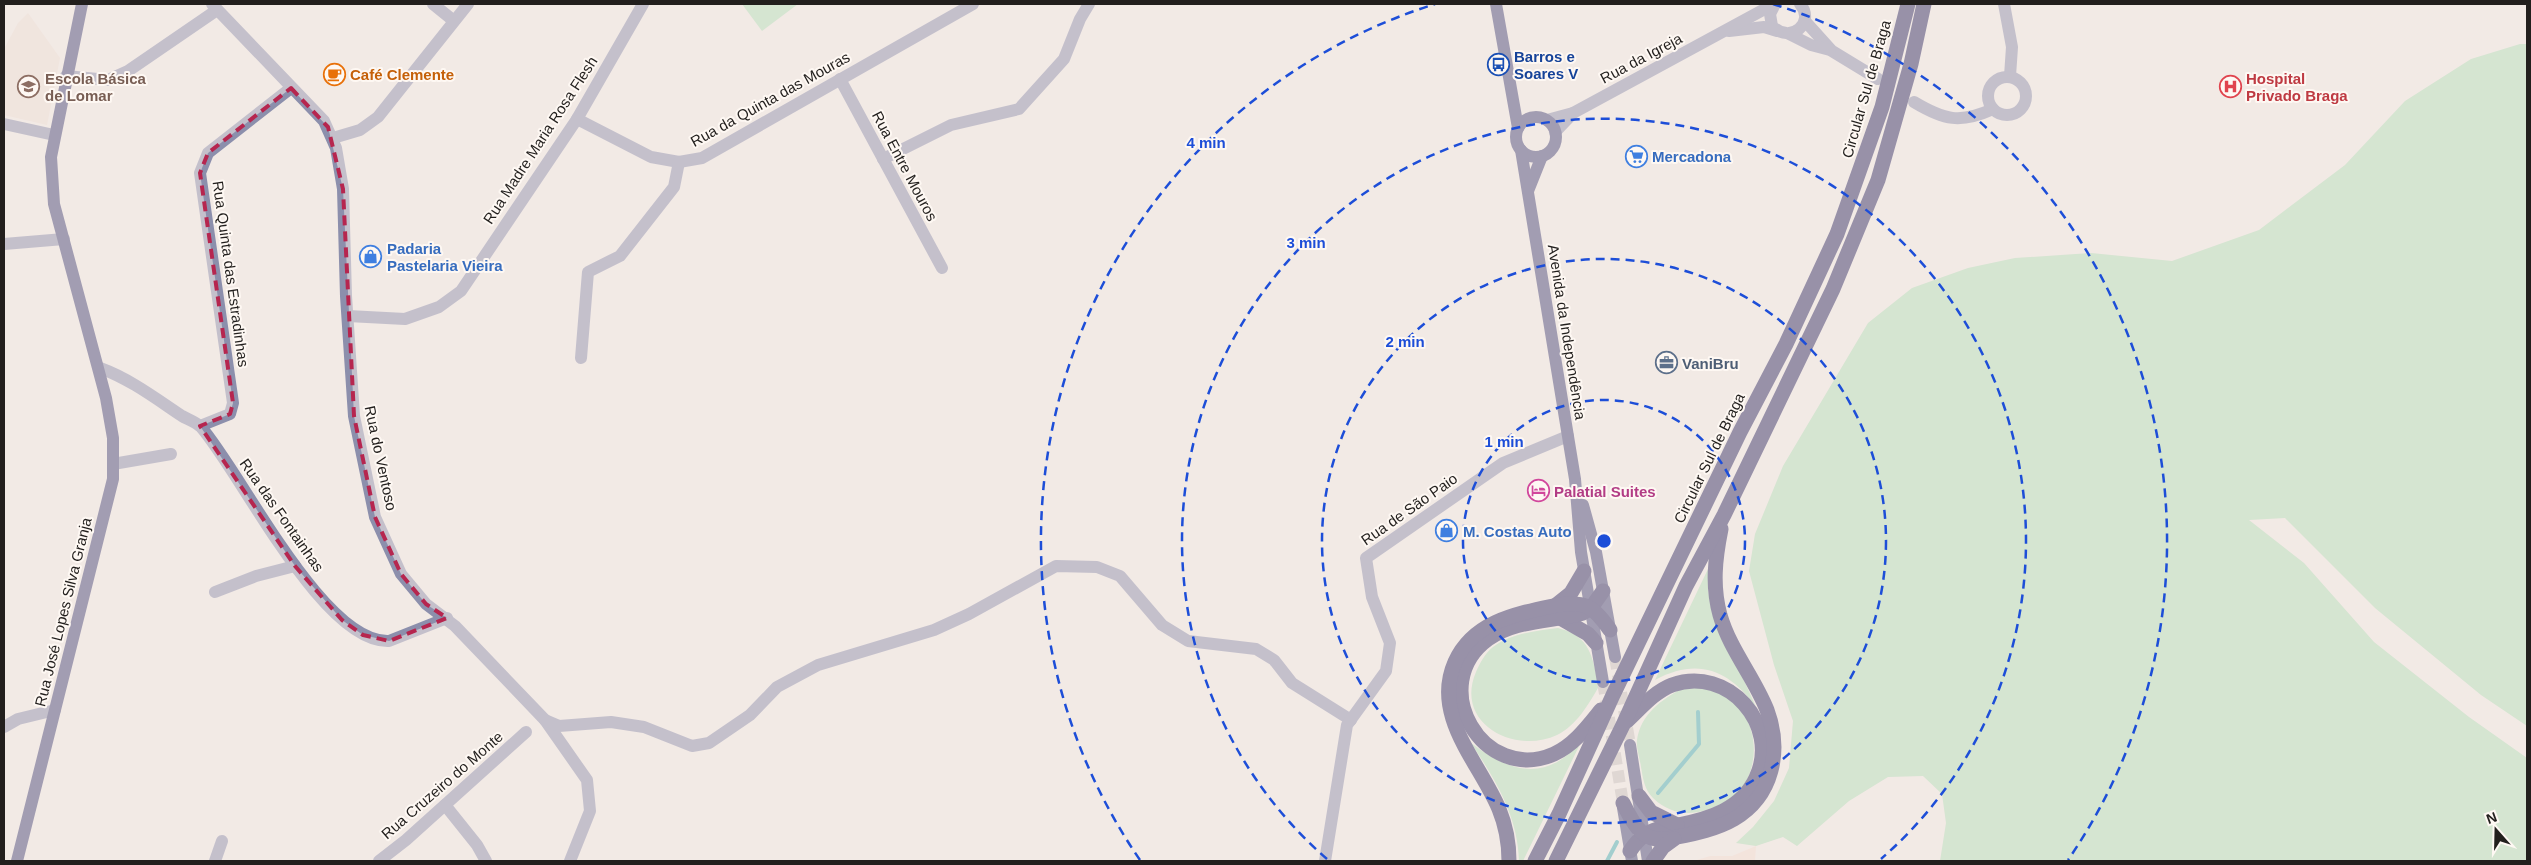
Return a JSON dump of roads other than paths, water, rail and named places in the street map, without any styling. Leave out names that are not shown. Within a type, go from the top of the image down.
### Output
[{"type":"highway","name":"Circular Sul de Braga","points":[[1534,861],[1560,814],[1613,695],[1740,432],[1786,344],[1837,234],[1856,187],[1882,107],[1908,4]]},
{"type":"highway","points":[[1556,861],[1623,725],[1686,586],[1724,515],[1833,289],[1878,180],[1911,64],[1924,4]]},
{"type":"highway","points":[[1653,861],[1677,831],[1718,826],[1743,813],[1762,794],[1768,781],[1775,753],[1775,739],[1766,710],[1732,646],[1716,598],[1716,558],[1724,515]]},
{"type":"highway","points":[[1558,612],[1572,593],[1584,571]]},
{"type":"highway","points":[[1591,608],[1603,591]]},
{"type":"highway","points":[[1610,630],[1599,614],[1591,608],[1574,603],[1558,612],[1500,632],[1488,640],[1472,657],[1466,669],[1461,691],[1464,714],[1475,733],[1483,742],[1501,754],[1526,760],[1555,753],[1569,745],[1588,726],[1613,695]]},
{"type":"highway","points":[[1509,861],[1508,838],[1499,809],[1462,742],[1452,717],[1449,697],[1450,678],[1462,649],[1487,626],[1516,615],[1558,612],[1588,634],[1596,643]]},
{"type":"highway","points":[[1623,725],[1663,690],[1683,682],[1696,681],[1722,686],[1746,705],[1755,718],[1762,736],[1763,757],[1761,767],[1751,789],[1731,807],[1653,840],[1644,835],[1636,826],[1623,803]]},
{"type":"highway","points":[[1639,796],[1651,812],[1677,831]]},
{"type":"highway","points":[[1631,856],[1644,835]]},
{"type":"main road","name":"Rua José Lopes Silva Granja","points":[[17,861],[112,479],[113,438],[100,368],[54,204],[51,157],[82,4]]},
{"type":"main road","points":[[1496,4],[1510,93],[1518,128]]},
{"type":"main road","points":[[1510,93],[1532,117],[1547,120],[1555,132],[1556,138],[1552,149],[1542,156],[1528,191]]},
{"type":"main road","points":[[1532,117],[1521,123],[1516,140],[1521,150],[1531,156],[1542,156]]},
{"type":"main road","name":"Avenida da Independência","points":[[1521,150],[1575,479],[1584,571],[1603,682]]},
{"type":"main road","name":"Avenida da Independência","points":[[1575,479],[1596,552],[1614,657]]},
{"type":"main road","points":[[1630,745],[1648,861]]},
{"type":"main road","points":[[1623,803],[1631,856]]},
{"type":"street","points":[[433,4],[454,21]]},
{"type":"street","points":[[66,76],[108,80],[128,71],[214,7],[324,121],[333,138],[360,130],[378,117],[468,4]]},
{"type":"street","name":"Rua Madre Maria Rosa Flesh","points":[[348,316],[405,319],[439,307],[461,291],[577,119],[643,4]]},
{"type":"street","name":"Rua da Quinta das Mouras","points":[[577,119],[651,157],[678,162],[702,158],[973,4]]},
{"type":"street","points":[[883,159],[951,125],[1019,109],[1064,59],[1080,18],[1089,4]]},
{"type":"street","points":[[1774,4],[1770,20],[1783,32],[1801,28],[1805,11]]},
{"type":"street","name":"Rua da Igreja","points":[[1547,120],[1573,113],[1774,4]]},
{"type":"street","points":[[2004,4],[2012,47],[2010,76]]},
{"type":"street","name":"Rua da Igreja","points":[[1805,11],[1832,51]]},
{"type":"street","name":"Rua da Igreja","points":[[1724,31],[1764,27],[1783,32],[1811,45],[1832,51],[1878,79]]},
{"type":"street","points":[[2010,76],[2022,83],[2027,95],[2026,102],[2018,112],[2012,115],[1993,110],[1988,99],[1990,87],[1998,78],[2010,76]]},
{"type":"street","name":"Rua Entre Mouros","points":[[840,79],[942,268]]},
{"type":"street","name":"Rua Quinta das Estradinhas","points":[[200,426],[230,414],[233,403],[200,173],[208,153],[291,88]]},
{"type":"street","points":[[1914,102],[1928,111],[1954,120],[1974,118],[1993,110]]},
{"type":"street","name":"Rua da Igreja","points":[[1555,132],[1573,113]]},
{"type":"street","points":[[4,124],[54,135]]},
{"type":"street","name":"Rua do Ventoso","points":[[333,138],[343,189],[354,416],[375,516],[401,574],[426,604],[447,618],[545,720],[587,780],[590,811],[570,861]]},
{"type":"street","points":[[581,358],[588,272],[620,256],[674,187],[678,162]]},
{"type":"street","points":[[4,244],[64,239]]},
{"type":"street","name":"Rua das Fontainhas","points":[[100,368],[123,376],[200,426],[295,566],[342,620],[364,635],[379,641],[389,641],[447,618]]},
{"type":"street","name":"Rua de São Paio","points":[[1325,861],[1345,735],[1351,720],[1386,671],[1390,643],[1372,597],[1366,558],[1503,463],[1568,436]]},
{"type":"street","points":[[113,464],[171,454]]},
{"type":"street","points":[[215,592],[256,576],[295,566]]},
{"type":"street","points":[[545,720],[559,726],[611,722],[644,727],[692,746],[709,743],[750,715],[777,687],[818,665],[934,630],[969,614],[1056,566],[1097,567],[1120,576],[1162,624],[1188,641],[1256,650],[1274,660],[1292,683],[1351,720]]},
{"type":"street","points":[[4,727],[18,719],[56,710]]},
{"type":"street","name":"Rua Cruzeiro do Monte","points":[[379,861],[526,732]]},
{"type":"street","points":[[445,805],[477,845],[486,861]]},
{"type":"street","points":[[215,861],[222,841]]},
{"type":"waterway","points":[[1658,793],[1699,744],[1698,712]]},
{"type":"waterway","points":[[1607,861],[1617,842]]},
{"type":"tunnel","points":[[1615,657],[1630,745]]},
{"type":"tunnel","points":[[1603,682],[1623,803]]},
{"type":"place","name":"Barros e Soares V","points":[[1498,65]]},
{"type":"place","name":"Café Clemente","points":[[334,74]]},
{"type":"place","name":"Escola Básica de Lomar","points":[[29,87]]},
{"type":"place","name":"Hospital Privado Braga","points":[[2230,87]]},
{"type":"place","name":"Mercadona","points":[[1636,156]]},
{"type":"place","name":"Padaria Pastelaria Vieira","points":[[371,257]]},
{"type":"place","name":"VaniBru","points":[[1666,363]]},
{"type":"place","name":"Palatial Suites","points":[[1538,491]]},
{"type":"place","name":"M. Costas Auto","points":[[1447,531]]}]
